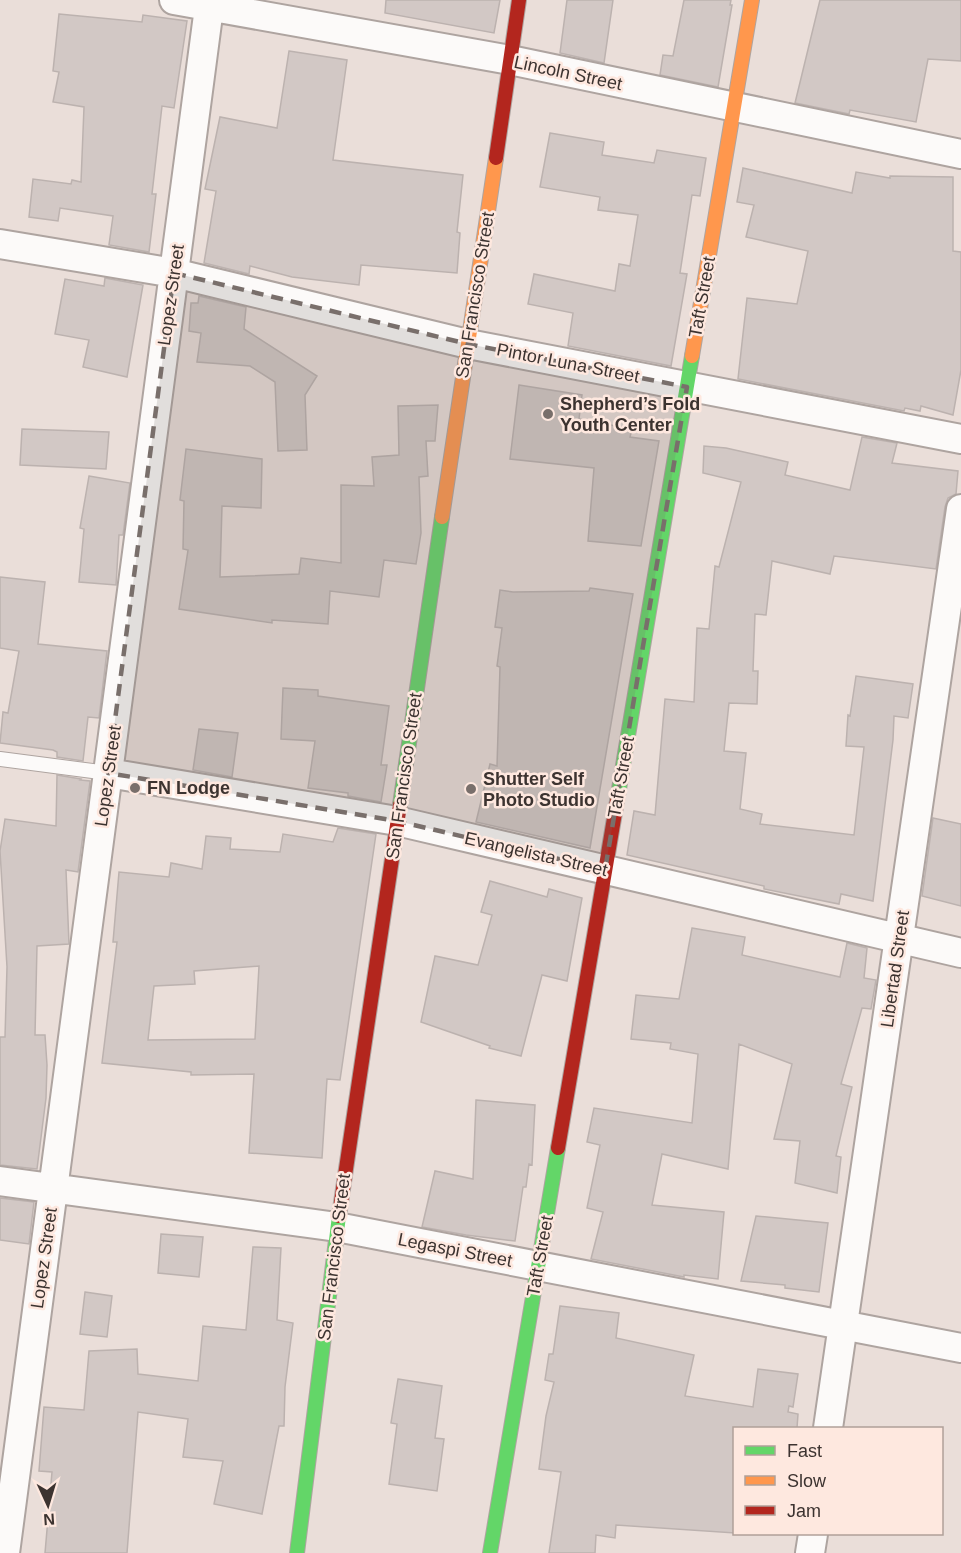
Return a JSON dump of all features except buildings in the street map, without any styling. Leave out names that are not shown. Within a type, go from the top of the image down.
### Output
[{"type":"street","name":"Lincoln Street","points":[[174,0],[210,3],[510,60],[961,154]]},
{"type":"street","name":"San Francisco Street","points":[[297,1553],[336,1227],[519,0]]},
{"type":"street","name":"Taft Street","points":[[490,1553],[752,0]]},
{"type":"street","name":"Lopez Street","points":[[5,1553],[210,3]]},
{"type":"street","name":"Pintor Luna Street","points":[[0,244],[174,273],[468,344],[961,439]]},
{"type":"street","name":"Libertad Street","points":[[828,1427],[961,509]]},
{"type":"street","name":"Evangelista Street","points":[[108,772],[397,821],[961,953]]},
{"type":"street","name":"Legaspi Street","points":[[0,1181],[336,1227],[961,1348]]},
{"type":"street","points":[[810,1553],[813,1535]]},
{"type":"lane","points":[[0,759],[108,772]]},
{"type":"highlighted area","points":[[174,273],[468,344],[687,387],[605,870],[397,821],[108,773]]},
{"type":"traffic: fast","points":[[617,801],[692,356]]},
{"type":"traffic: fast","points":[[400,805],[442,517]]},
{"type":"traffic: fast","points":[[490,1553],[558,1148]]},
{"type":"traffic: fast","points":[[297,1553],[339,1216]]},
{"type":"traffic: slow","points":[[692,356],[752,0]]},
{"type":"traffic: slow","points":[[442,517],[496,158]]},
{"type":"traffic: jam","points":[[496,158],[519,0]]},
{"type":"traffic: jam","points":[[558,1148],[617,801]]},
{"type":"traffic: jam","points":[[339,1216],[400,805]]},
{"type":"place","name":"Shepherd’s Fold Youth Center","points":[[548,414]]},
{"type":"place","name":"FN Lodge","points":[[135,788]]},
{"type":"place","name":"Shutter Self Photo Studio","points":[[471,789]]}]
